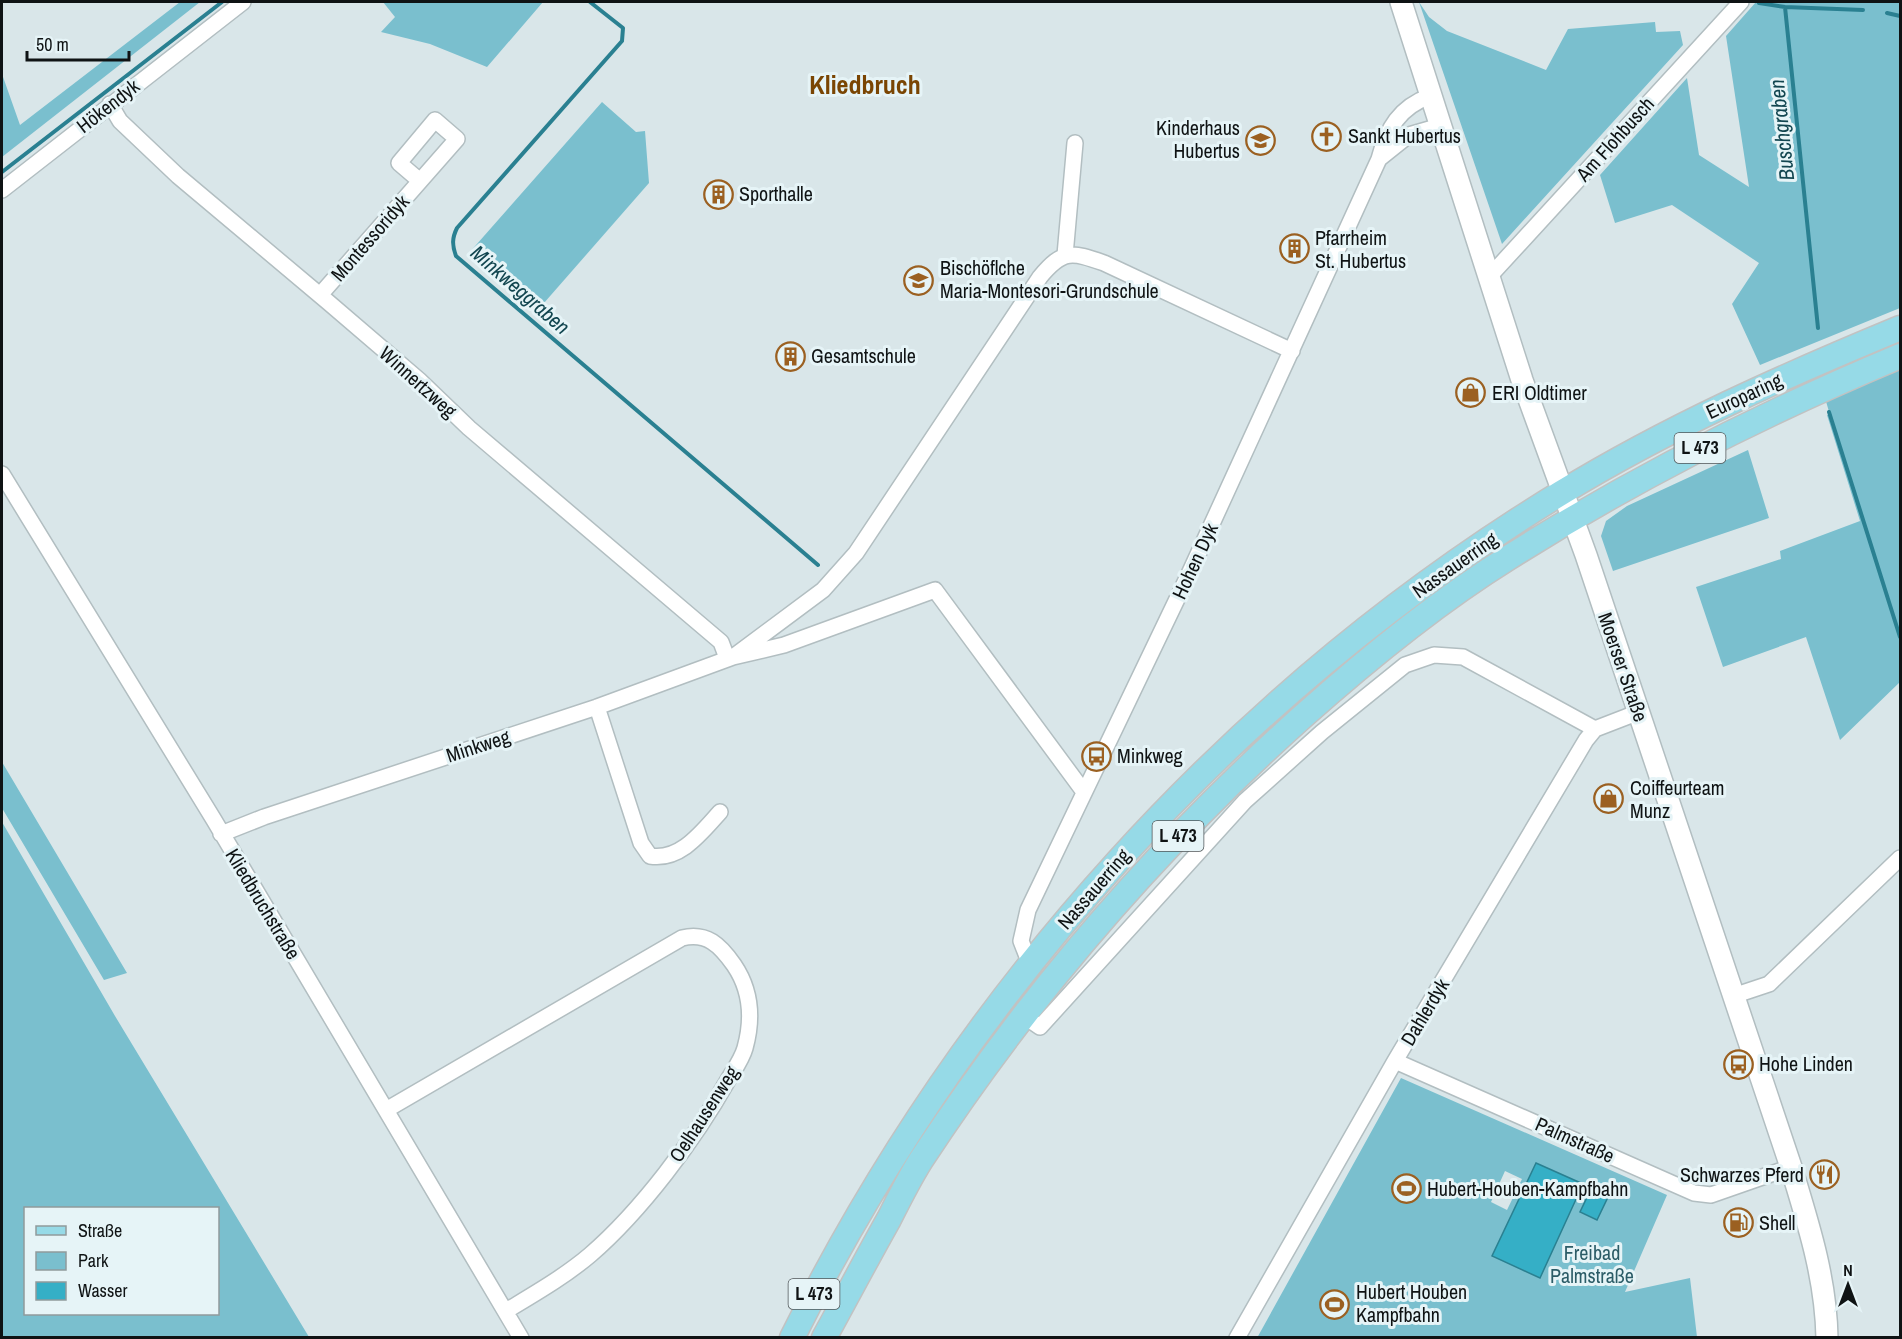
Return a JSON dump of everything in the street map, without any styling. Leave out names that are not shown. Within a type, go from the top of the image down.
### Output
[{"type":"main road","name":"Moerser Straße","points":[[1401,2],[1561,493],[1573,520],[1639,712],[1791,1167],[1815,1247],[1823,1288],[1827,1338]]},
{"type":"main road","name":"Europaring","points":[[1561,493],[1664,435],[1771,383],[1900,328]]},
{"type":"main road","name":"Europaring","points":[[1573,520],[1668,464],[1747,424],[1900,356]]},
{"type":"main road","name":"Nassauerring","points":[[792,1338],[837,1250],[898,1150],[955,1065],[1030,964],[1168,806],[1332,657],[1412,595],[1561,493]]},
{"type":"main road","name":"Nassauerring","points":[[824,1338],[919,1163],[1032,1021],[1074,954],[1183,831],[1275,742],[1350,675],[1428,614],[1507,558],[1573,520]]},
{"type":"street","name":"Hökendyk","points":[[2,190],[243,2]]},
{"type":"street","name":"Am Flohbusch","points":[[1490,277],[1741,2]]},
{"type":"street","name":"Hohen Dyk","points":[[1030,964],[1021,941],[1028,910],[1292,351],[1379,159],[1391,127],[1403,110],[1430,96]]},
{"type":"street","name":"Winnertzweg","points":[[110,104],[120,121],[178,177],[320,295],[419,380],[469,428],[721,642],[730,657]]},
{"type":"street","name":"Hohen Dyk","points":[[1379,159],[1409,135],[1440,126]]},
{"type":"street","points":[[1075,143],[1065,255],[1079,255],[1104,263],[1292,351]]},
{"type":"street","name":"Montessoridyk","points":[[320,295],[420,181]]},
{"type":"street","name":"Minkweg","points":[[730,657],[823,590],[856,553],[1040,277],[1053,261],[1065,255]]},
{"type":"street","name":"Kliedbruchstraße","points":[[2,474],[221,834],[521,1338]]},
{"type":"street","name":"Minkweg","points":[[221,834],[264,817],[597,707],[730,657],[784,645],[934,590],[1084,792]]},
{"type":"street","name":"Nassauerring","points":[[1032,1021],[1245,801],[1322,732],[1405,665],[1434,655],[1463,657],[1595,729]]},
{"type":"street","points":[[597,707],[641,843],[650,856],[662,858],[673,854],[694,840],[720,812]]},
{"type":"street","points":[[1595,729],[1639,712]]},
{"type":"street","name":"Dahlerdyk","points":[[1237,1338],[1395,1061],[1586,740],[1595,729]]},
{"type":"street","points":[[1733,996],[1769,984],[1900,858]]},
{"type":"street","name":"Oelhausenweg","points":[[386,1110],[682,938],[698,934],[714,941],[735,966],[748,995],[750,1021],[745,1050],[715,1104],[675,1161],[618,1228],[589,1256],[506,1311]]},
{"type":"street","name":"Palmstraße","points":[[1395,1061],[1694,1192],[1711,1195],[1791,1167]]},
{"type":"green space","points":[[180,2],[200,2],[2,157],[2,74],[20,125]]},
{"type":"green space","points":[[383,2],[543,2],[487,67],[430,44],[381,32],[395,17]]},
{"type":"green space","points":[[1419,2],[1429,17],[1447,31],[1546,70],[1568,29],[1655,22],[1656,32],[1680,31],[1683,45],[1502,244]]},
{"type":"green space","points":[[1756,2],[1900,2],[1900,308],[1760,365],[1732,304],[1759,263],[1672,205],[1615,223],[1600,175],[1687,78],[1699,155],[1749,187],[1726,36]]},
{"type":"green space","points":[[602,102],[636,132],[645,131],[649,183],[537,311],[469,253]]},
{"type":"green space","points":[[1900,366],[1900,682],[1840,740],[1806,637],[1723,667],[1696,587],[1781,559],[1780,551],[1860,521],[1827,415],[1830,415],[1825,398]]},
{"type":"green space","points":[[1748,450],[1769,518],[1613,571],[1601,536],[1606,521],[1627,506]]},
{"type":"green space","points":[[2,762],[127,973],[104,980],[2,808]]},
{"type":"green space","points":[[2,822],[115,1016],[309,1337],[2,1337]]},
{"type":"green space","name":"Freibad Palmstraße","points":[[1401,1078],[1667,1195],[1625,1292],[1690,1278],[1697,1337],[1257,1338]],"holes":[[[1505,1171],[1522,1179],[1507,1210],[1491,1202]]]},
{"type":"water","points":[[1536,1163],[1583,1184],[1540,1278],[1492,1256]]},
{"type":"water","points":[[1591,1189],[1608,1197],[1597,1220],[1580,1212]]},
{"type":"waterway","points":[[2,172],[222,2]]},
{"type":"waterway","name":"Minkweggraben","points":[[590,2],[623,28],[622,41],[457,228],[453,242],[456,256],[818,565]]},
{"type":"waterway","name":"Buschgraben","points":[[1759,3],[1785,7],[1863,10]]},
{"type":"waterway","name":"Buschgraben","points":[[1785,7],[1818,328]]},
{"type":"waterway","name":"Buschgraben","points":[[1887,13],[1900,16]]},
{"type":"waterway","name":"Buschgraben","points":[[1829,412],[1900,637]]},
{"type":"place","name":"Sankt Hubertus","points":[[1327,136]]},
{"type":"place","name":"Kinderhaus Hubertus","points":[[1261,140]]},
{"type":"place","name":"Sporthalle","points":[[718,194]]},
{"type":"place","name":"Pfarrheim St. Hubertus","points":[[1294,249]]},
{"type":"place","name":"Bischöflche Maria-Montesori-Grundschule","points":[[919,280]]},
{"type":"place","name":"Gesamtschule","points":[[790,356]]},
{"type":"place","name":"ERI Oldtimer","points":[[1471,393]]},
{"type":"place","name":"Minkweg","points":[[1096,756]]},
{"type":"place","name":"Coiffeurteam Munz","points":[[1609,799]]},
{"type":"place","name":"Hohe Linden","points":[[1738,1064]]},
{"type":"place","name":"Schwarzes Pferd","points":[[1825,1175]]},
{"type":"place","name":"Hubert-Houben-Kampfbahn","points":[[1406,1189]]},
{"type":"place","name":"Shell","points":[[1738,1223]]},
{"type":"place","name":"Hubert Houben Kampfbahn","points":[[1335,1304]]},
{"type":"district","name":"Kliedbruch","points":[[865,85]]}]
